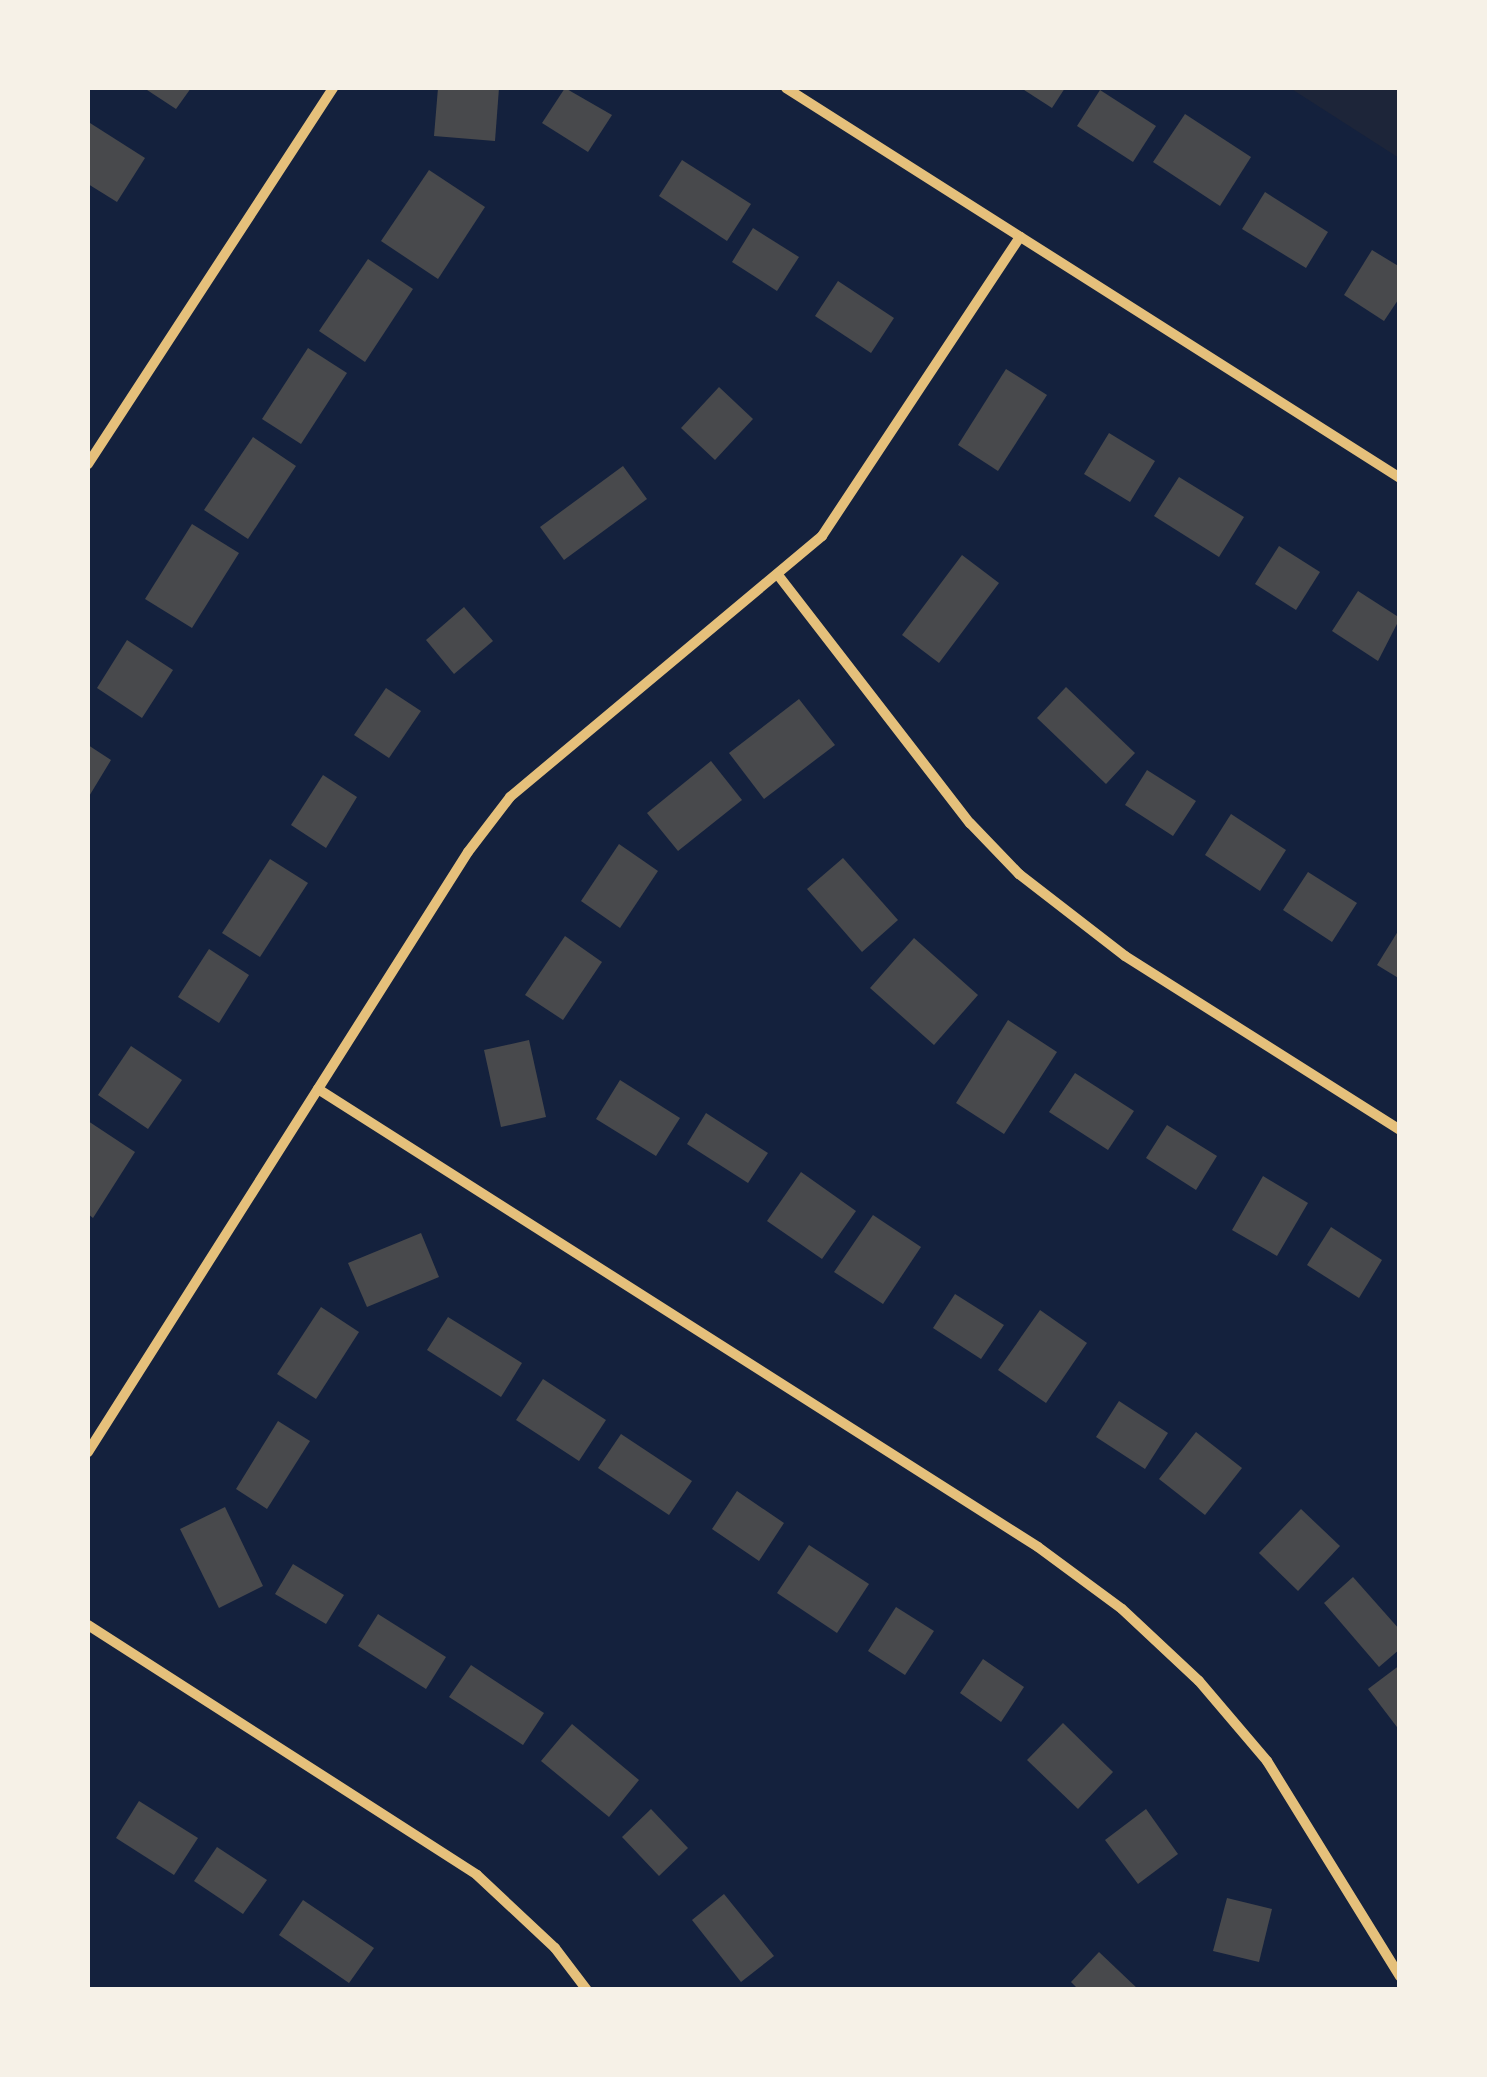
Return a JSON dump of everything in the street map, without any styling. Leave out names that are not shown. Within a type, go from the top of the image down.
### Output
[{"type":"street","points":[[88,464],[333,88]]},
{"type":"street","points":[[786,88],[1400,478]]},
{"type":"street","points":[[88,1452],[510,797],[562,748],[778,575],[853,498],[1020,237]]},
{"type":"street","points":[[778,575],[970,823],[1018,874],[1125,956],[1400,1130]]},
{"type":"street","points":[[318,1090],[1038,1547],[1122,1610],[1199,1681],[1266,1762],[1400,1976]]},
{"type":"street","points":[[88,1625],[477,1875],[555,1948],[587,1990]]},
{"type":"shaded area","points":[[1290,88],[1399,88],[1399,158]]},
{"type":"building","points":[[144,88],[191,88],[176,109]]},
{"type":"building","points":[[438,88],[499,88],[495,141],[434,136]]},
{"type":"building","points":[[565,88],[612,115],[588,152],[542,123]]},
{"type":"building","points":[[1021,88],[1065,88],[1052,108]]},
{"type":"building","points":[[1100,90],[1156,126],[1133,162],[1077,126]]},
{"type":"building","points":[[1185,114],[1251,157],[1220,206],[1153,162]]},
{"type":"building","points":[[90,123],[145,158],[117,202],[88,184]]},
{"type":"building","points":[[682,160],[751,204],[727,241],[659,196]]},
{"type":"building","points":[[429,170],[485,207],[438,279],[381,241]]},
{"type":"building","points":[[1265,192],[1328,232],[1306,268],[1242,229]]},
{"type":"building","points":[[753,228],[799,257],[777,291],[732,262]]},
{"type":"building","points":[[1372,250],[1400,267],[1400,297],[1384,321],[1344,295]]},
{"type":"building","points":[[368,259],[413,289],[365,362],[319,331]]},
{"type":"building","points":[[838,281],[894,318],[871,353],[815,316]]},
{"type":"building","points":[[308,348],[347,373],[301,444],[262,419]]},
{"type":"building","points":[[1006,369],[1047,395],[998,471],[958,445]]},
{"type":"building","points":[[719,387],[753,419],[715,460],[681,428]]},
{"type":"building","points":[[1109,433],[1155,461],[1130,502],[1084,474]]},
{"type":"building","points":[[253,437],[296,466],[248,539],[204,510]]},
{"type":"building","points":[[623,466],[647,499],[564,560],[540,527]]},
{"type":"building","points":[[1179,477],[1244,517],[1219,557],[1154,516]]},
{"type":"building","points":[[192,524],[239,553],[192,628],[145,599]]},
{"type":"building","points":[[1279,546],[1320,572],[1296,610],[1255,584]]},
{"type":"building","points":[[962,555],[999,583],[939,663],[902,635]]},
{"type":"building","points":[[1358,591],[1400,618],[1378,661],[1332,631]]},
{"type":"building","points":[[464,607],[493,641],[454,674],[426,640]]},
{"type":"building","points":[[127,640],[173,670],[142,718],[97,688]]},
{"type":"building","points":[[1066,687],[1135,753],[1106,784],[1037,718]]},
{"type":"building","points":[[386,688],[421,711],[389,758],[354,735]]},
{"type":"building","points":[[799,699],[835,745],[764,799],[729,753]]},
{"type":"building","points":[[88,745],[111,760],[88,798]]},
{"type":"building","points":[[711,761],[742,800],[678,851],[647,813]]},
{"type":"building","points":[[1147,770],[1196,801],[1173,836],[1125,805]]},
{"type":"building","points":[[323,775],[357,797],[326,848],[291,825]]},
{"type":"building","points":[[1231,814],[1286,850],[1260,891],[1205,855]]},
{"type":"building","points":[[619,844],[658,871],[620,928],[581,901]]},
{"type":"building","points":[[843,858],[898,920],[862,952],[807,889]]},
{"type":"building","points":[[270,859],[308,883],[260,957],[222,933]]},
{"type":"building","points":[[1308,872],[1357,903],[1332,942],[1283,910]]},
{"type":"building","points":[[1400,928],[1400,979],[1377,965]]},
{"type":"building","points":[[565,936],[602,962],[563,1020],[525,995]]},
{"type":"building","points":[[914,938],[978,995],[934,1045],[870,988]]},
{"type":"building","points":[[209,949],[249,975],[219,1023],[178,997]]},
{"type":"building","points":[[1008,1020],[1057,1052],[1004,1134],[956,1103]]},
{"type":"building","points":[[529,1040],[546,1117],[501,1127],[484,1050]]},
{"type":"building","points":[[131,1046],[182,1080],[148,1129],[98,1095]]},
{"type":"building","points":[[1075,1073],[1134,1111],[1108,1150],[1049,1112]]},
{"type":"building","points":[[620,1080],[680,1118],[656,1156],[596,1119]]},
{"type":"building","points":[[706,1113],[768,1153],[748,1183],[687,1144]]},
{"type":"building","points":[[88,1121],[135,1152],[93,1218],[88,1214]]},
{"type":"building","points":[[1167,1125],[1217,1156],[1196,1190],[1146,1158]]},
{"type":"building","points":[[801,1172],[856,1211],[822,1259],[767,1221]]},
{"type":"building","points":[[1263,1176],[1308,1203],[1277,1256],[1232,1230]]},
{"type":"building","points":[[873,1215],[921,1247],[883,1304],[834,1272]]},
{"type":"building","points":[[1331,1227],[1382,1260],[1359,1298],[1307,1265]]},
{"type":"building","points":[[421,1233],[439,1277],[367,1307],[348,1263]]},
{"type":"building","points":[[955,1294],[1004,1325],[981,1359],[933,1328]]},
{"type":"building","points":[[321,1307],[359,1332],[316,1399],[277,1374]]},
{"type":"building","points":[[1040,1310],[1087,1343],[1046,1403],[998,1370]]},
{"type":"building","points":[[448,1317],[522,1363],[501,1397],[427,1350]]},
{"type":"building","points":[[543,1379],[606,1420],[579,1461],[516,1420]]},
{"type":"building","points":[[1119,1401],[1168,1433],[1145,1469],[1096,1437]]},
{"type":"building","points":[[278,1421],[310,1441],[267,1509],[236,1489]]},
{"type":"building","points":[[1196,1432],[1242,1468],[1205,1515],[1159,1479]]},
{"type":"building","points":[[621,1434],[692,1481],[669,1515],[598,1468]]},
{"type":"building","points":[[737,1491],[784,1523],[759,1561],[712,1529]]},
{"type":"building","points":[[225,1507],[263,1586],[219,1608],[180,1529]]},
{"type":"building","points":[[1301,1509],[1340,1546],[1298,1591],[1259,1553]]},
{"type":"building","points":[[809,1545],[869,1584],[837,1633],[777,1593]]},
{"type":"building","points":[[293,1564],[344,1595],[326,1624],[275,1594]]},
{"type":"building","points":[[1353,1577],[1400,1630],[1400,1649],[1379,1667],[1324,1603]]},
{"type":"building","points":[[896,1607],[934,1631],[905,1675],[868,1651]]},
{"type":"building","points":[[378,1614],[446,1657],[426,1689],[358,1646]]},
{"type":"building","points":[[983,1659],[1024,1687],[1001,1722],[960,1693]]},
{"type":"building","points":[[471,1665],[544,1713],[523,1745],[449,1697]]},
{"type":"building","points":[[1400,1665],[1400,1731],[1368,1689]]},
{"type":"building","points":[[1063,1723],[1113,1772],[1078,1809],[1027,1760]]},
{"type":"building","points":[[572,1724],[639,1780],[609,1817],[541,1761]]},
{"type":"building","points":[[139,1801],[198,1838],[174,1875],[116,1838]]},
{"type":"building","points":[[651,1809],[688,1848],[659,1876],[622,1837]]},
{"type":"building","points":[[1146,1809],[1178,1854],[1138,1884],[1105,1840]]},
{"type":"building","points":[[217,1847],[267,1880],[243,1914],[194,1881]]},
{"type":"building","points":[[724,1894],[774,1956],[741,1982],[692,1920]]},
{"type":"building","points":[[1227,1898],[1272,1909],[1259,1962],[1213,1951]]},
{"type":"building","points":[[303,1900],[374,1948],[349,1983],[279,1935]]},
{"type":"building","points":[[1099,1952],[1139,1990],[1079,1990],[1071,1982]]}]
